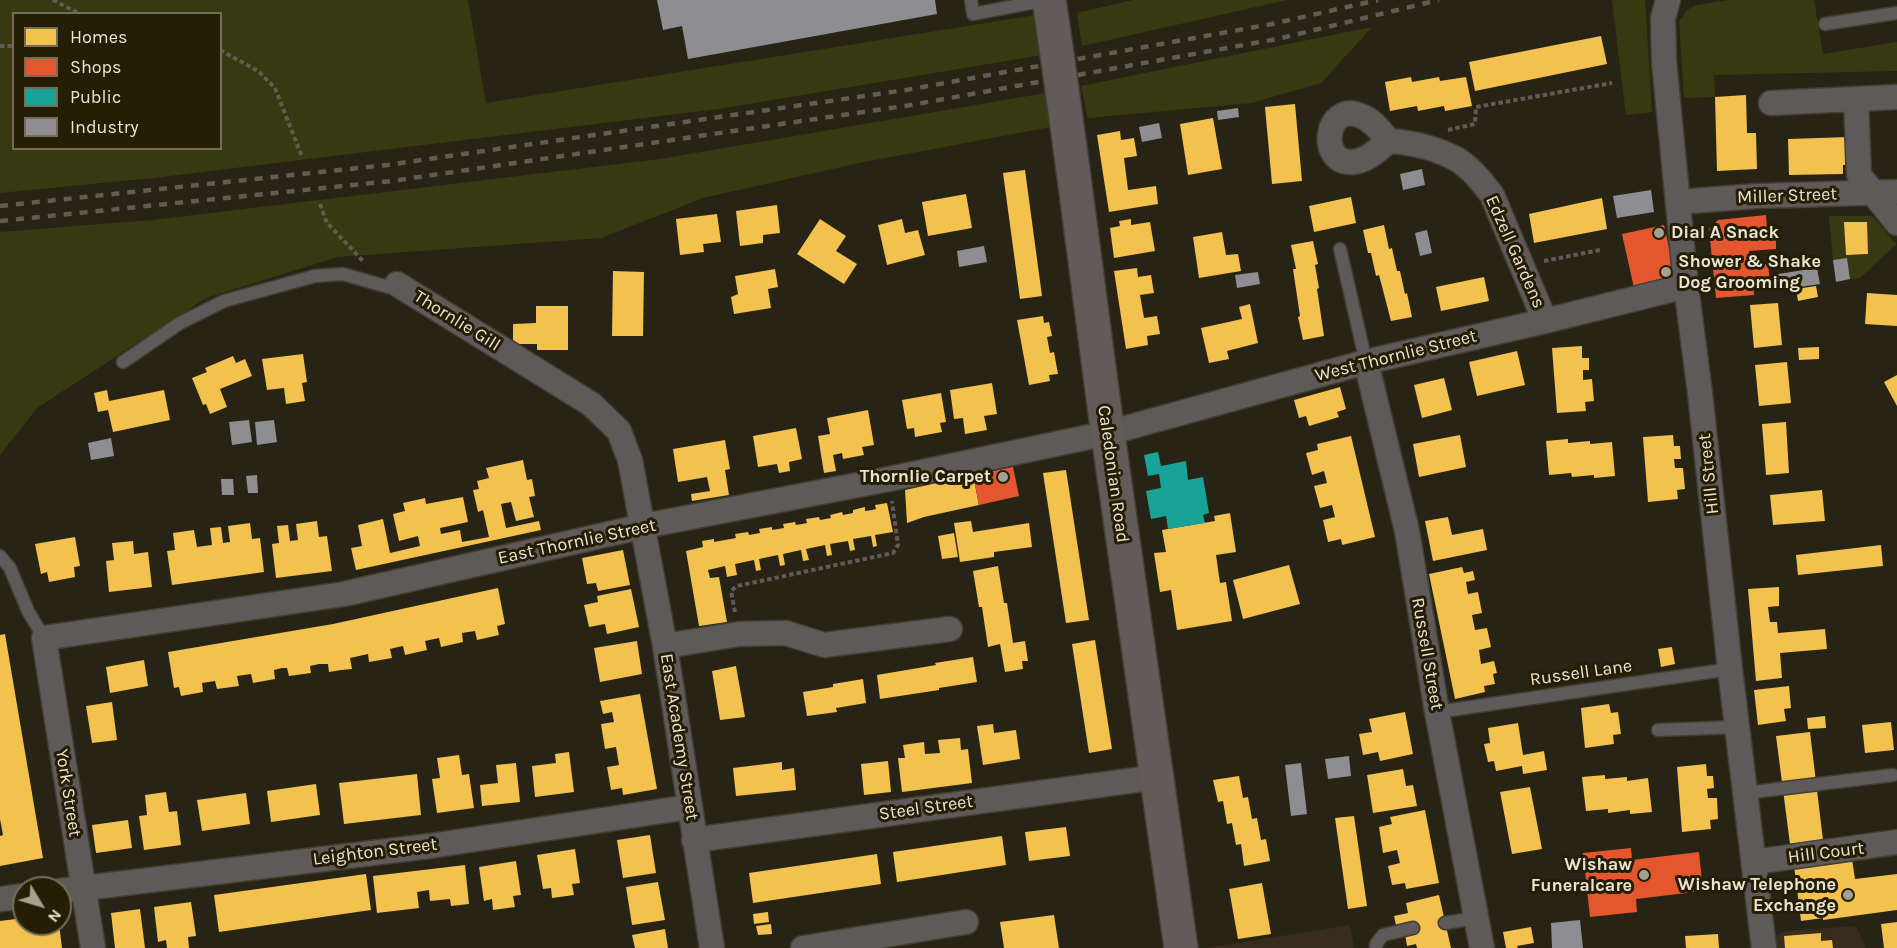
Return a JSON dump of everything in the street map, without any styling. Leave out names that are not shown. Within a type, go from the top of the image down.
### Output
[{"type":"main road","name":"Caledonian Road","points":[[1047,0],[1069,132],[1144,698],[1158,777],[1181,948]]},
{"type":"street","name":"Hill Street","points":[[1668,0],[1663,18],[1664,61],[1686,286],[1764,948]]},
{"type":"street","points":[[1771,103],[1897,97]]},
{"type":"street","points":[[1856,99],[1859,175],[1885,193],[1897,224]]},
{"type":"street","name":"Edzell Gardens","points":[[1389,141],[1400,141],[1434,150],[1459,160],[1479,177],[1492,195],[1545,321]]},
{"type":"street","name":"Miller Street","points":[[1678,202],[1757,196],[1885,193]]},
{"type":"street","name":"Thornlie Gill","points":[[397,284],[591,404],[619,431],[630,460],[644,526]]},
{"type":"street","name":"West Thornlie Street","points":[[1108,433],[1366,362],[1686,286]]},
{"type":"street","name":"Russell Street","points":[[1366,362],[1407,531],[1437,712],[1482,948]]},
{"type":"street","name":"East Thornlie Street","points":[[44,638],[344,594],[644,526],[889,479],[1108,433]]},
{"type":"street","name":"East Academy Street","points":[[644,526],[712,948]]},
{"type":"street","points":[[665,646],[739,634],[786,633],[824,645],[950,629]]},
{"type":"street","name":"York Street","points":[[44,638],[70,876]]},
{"type":"street","name":"Steel Street","points":[[694,840],[1158,777]]},
{"type":"street","name":"Leighton Street","points":[[72,890],[430,846],[689,807]]},
{"type":"street","name":"Hill Court","points":[[1754,862],[1897,842]]},
{"type":"street","name":"York Street","points":[[72,890],[93,948]]},
{"type":"street","points":[[804,948],[899,940],[966,922]]},
{"type":"lane","points":[[971,0],[973,14],[1047,0]]},
{"type":"lane","points":[[1825,24],[1897,14]]},
{"type":"lane","points":[[1340,249],[1366,362]]},
{"type":"lane","name":"Thornlie Gill","points":[[123,362],[180,323],[235,298],[315,276],[344,274],[388,287],[397,284]]},
{"type":"lane","points":[[0,556],[10,568],[28,611],[44,638]]},
{"type":"lane","name":"Russell Lane","points":[[1437,712],[1730,669]]},
{"type":"lane","points":[[1658,730],[1737,727]]},
{"type":"lane","points":[[1745,793],[1893,775]]},
{"type":"lane","points":[[1445,923],[1476,918]]},
{"type":"lane","points":[[1376,948],[1376,944],[1383,935],[1413,928]]},
{"type":"path","points":[[53,0],[76,12]]},
{"type":"path","points":[[222,51],[258,71],[275,88],[302,157]]},
{"type":"path","points":[[1434,150],[1436,132],[1475,124],[1476,107],[1612,83]]},
{"type":"path","points":[[320,204],[327,223],[363,262],[397,284]]},
{"type":"path","points":[[1522,265],[1600,250]]},
{"type":"path","points":[[739,634],[731,591],[737,586],[893,553],[898,545],[889,479]]},
{"type":"shaded area","points":[[1350,925],[1354,948],[1206,948]]},
{"type":"shaded area","points":[[1856,926],[1866,948],[1753,948],[1785,931]]},
{"type":"green space","points":[[0,0],[468,0],[486,103],[1036,15],[1042,55],[718,109],[153,178],[0,193]]},
{"type":"green space","points":[[1133,0],[1287,0],[1082,46],[1077,13]]},
{"type":"green space","points":[[1612,0],[1645,0],[1652,112],[1626,115]]},
{"type":"green space","points":[[1728,0],[1814,0],[1823,54],[1897,42],[1897,71],[1714,75],[1715,97],[1684,98],[1679,22],[1687,10],[1697,5]]},
{"type":"green space","points":[[1372,27],[1321,83],[1251,103],[1088,118],[1081,86]]},
{"type":"green space","points":[[1052,92],[1056,126],[859,163],[703,198],[601,238],[337,257],[206,298],[37,408],[0,455],[0,232],[153,220],[660,159]]},
{"type":"green space","points":[[1829,216],[1872,216],[1896,244],[1860,278],[1850,279],[1847,258],[1833,260]]},
{"type":"building: Homes","points":[[1601,36],[1607,64],[1475,91],[1469,62]]},
{"type":"building: Homes","points":[[1411,77],[1412,82],[1439,77],[1440,81],[1466,77],[1472,106],[1445,111],[1444,106],[1418,111],[1417,106],[1390,111],[1385,82]]},
{"type":"building: Homes","points":[[1746,95],[1747,133],[1756,133],[1757,169],[1717,171],[1715,97]]},
{"type":"building: Homes","points":[[1295,104],[1302,181],[1272,184],[1265,107]]},
{"type":"building: Homes","points":[[1213,118],[1222,169],[1188,175],[1180,124]]},
{"type":"building: Homes","points":[[1120,131],[1121,140],[1134,138],[1137,156],[1124,158],[1128,190],[1156,186],[1158,204],[1109,212],[1097,135]]},
{"type":"building: Homes","points":[[1849,137],[1849,165],[1843,165],[1843,174],[1789,175],[1788,139]]},
{"type":"building: Homes","points":[[1025,170],[1042,296],[1020,299],[1003,173]]},
{"type":"building: Homes","points":[[966,194],[972,228],[928,236],[922,202]]},
{"type":"building: Homes","points":[[1351,197],[1356,223],[1314,232],[1309,206]]},
{"type":"building: Homes","points":[[1602,198],[1607,229],[1534,243],[1529,214]]},
{"type":"building: Homes","points":[[777,205],[780,233],[763,235],[763,243],[740,246],[736,211]]},
{"type":"building: Homes","points":[[717,214],[721,242],[703,244],[704,252],[680,255],[676,219]]},
{"type":"building: Homes","points":[[820,219],[846,236],[836,251],[857,264],[844,284],[797,254]]},
{"type":"building: Homes","points":[[902,219],[905,233],[918,230],[925,255],[887,265],[878,225]]},
{"type":"building: Homes","points":[[1131,219],[1131,225],[1150,222],[1155,251],[1114,258],[1110,228],[1120,226],[1119,221]]},
{"type":"building: Homes","points":[[1844,222],[1867,222],[1868,254],[1846,255]]},
{"type":"building: Homes","points":[[1384,225],[1389,249],[1392,248],[1397,271],[1400,271],[1405,294],[1407,293],[1412,317],[1391,321],[1379,275],[1376,276],[1363,230]]},
{"type":"building: Homes","points":[[1222,232],[1226,255],[1238,254],[1241,271],[1199,278],[1193,237]]},
{"type":"building: Homes","points":[[1313,241],[1318,264],[1315,265],[1319,288],[1317,289],[1324,336],[1303,340],[1298,317],[1300,316],[1293,269],[1296,269],[1291,245]]},
{"type":"building: Homes","points":[[1137,268],[1138,277],[1151,275],[1154,293],[1140,295],[1144,318],[1157,316],[1160,334],[1147,336],[1148,345],[1126,349],[1114,271]]},
{"type":"building: Homes","points":[[775,269],[778,287],[768,289],[771,308],[734,314],[731,297],[738,294],[735,276]]},
{"type":"building: Homes","points":[[613,271],[644,272],[643,336],[612,336]]},
{"type":"building: Homes","points":[[1484,277],[1489,301],[1441,311],[1436,287]]},
{"type":"building: Homes","points":[[1816,286],[1818,297],[1798,301],[1796,289]]},
{"type":"building: Homes","points":[[1867,293],[1897,295],[1897,326],[1865,324]]},
{"type":"building: Homes","points":[[1778,303],[1782,345],[1754,348],[1750,305]]},
{"type":"building: Homes","points":[[1250,304],[1258,343],[1227,351],[1229,359],[1209,363],[1201,328],[1242,319],[1239,307]]},
{"type":"building: Homes","points":[[536,306],[568,306],[568,350],[537,350],[537,344],[513,344],[513,324],[536,323]]},
{"type":"building: Homes","points":[[1043,316],[1044,323],[1049,322],[1052,336],[1047,337],[1050,353],[1054,352],[1058,374],[1049,375],[1050,381],[1029,385],[1017,320]]},
{"type":"building: Homes","points":[[1582,346],[1582,358],[1589,358],[1589,370],[1583,370],[1583,380],[1592,379],[1594,401],[1585,402],[1586,411],[1557,413],[1552,348]]},
{"type":"building: Homes","points":[[1819,347],[1819,359],[1799,360],[1798,348]]},
{"type":"building: Homes","points":[[1517,351],[1525,385],[1477,396],[1469,362]]},
{"type":"building: Homes","points":[[303,354],[307,382],[302,383],[305,401],[286,404],[284,388],[267,390],[262,359]]},
{"type":"building: Homes","points":[[233,356],[236,363],[245,359],[252,376],[220,389],[227,407],[210,414],[206,404],[203,405],[192,378],[207,372],[205,368]]},
{"type":"building: Homes","points":[[1787,362],[1791,403],[1759,406],[1755,365]]},
{"type":"building: Homes","points":[[1897,375],[1897,406],[1884,382]]},
{"type":"building: Homes","points":[[1444,378],[1452,410],[1422,418],[1414,385]]},
{"type":"building: Homes","points":[[992,383],[997,414],[984,416],[987,430],[965,434],[963,418],[954,419],[950,390]]},
{"type":"building: Homes","points":[[1340,387],[1346,409],[1337,412],[1339,417],[1309,426],[1306,416],[1299,418],[1294,400]]},
{"type":"building: Homes","points":[[107,390],[109,401],[164,390],[170,420],[113,432],[108,410],[98,412],[94,393]]},
{"type":"building: Homes","points":[[941,393],[946,422],[940,423],[942,432],[915,437],[914,428],[907,429],[902,400]]},
{"type":"building: Homes","points":[[868,410],[874,445],[862,447],[864,455],[843,459],[842,453],[833,455],[836,471],[824,473],[818,436],[830,434],[827,418]]},
{"type":"building: Homes","points":[[1786,422],[1789,473],[1766,475],[1762,424]]},
{"type":"building: Homes","points":[[796,428],[802,459],[789,462],[790,471],[779,473],[777,464],[758,467],[753,436]]},
{"type":"building: Homes","points":[[1460,435],[1466,467],[1419,477],[1413,444]]},
{"type":"building: Homes","points":[[1673,435],[1674,446],[1680,446],[1681,459],[1674,459],[1675,468],[1683,468],[1685,489],[1677,490],[1678,499],[1648,502],[1643,437]]},
{"type":"building: Homes","points":[[1351,436],[1375,537],[1342,545],[1341,539],[1328,542],[1323,520],[1335,517],[1332,505],[1320,508],[1314,486],[1327,483],[1324,471],[1312,475],[1306,453],[1318,450],[1317,444]]},
{"type":"building: Homes","points":[[1568,439],[1568,443],[1612,442],[1615,476],[1572,477],[1571,473],[1549,475],[1546,441]]},
{"type":"building: Homes","points":[[725,440],[730,469],[725,470],[729,495],[692,501],[691,494],[710,491],[707,477],[678,482],[673,449]]},
{"type":"building: Homes","points":[[523,460],[527,480],[532,479],[535,496],[529,497],[534,517],[516,521],[511,502],[501,504],[506,528],[539,521],[541,530],[356,570],[351,548],[362,546],[358,525],[383,519],[390,553],[420,546],[418,536],[399,541],[393,514],[405,511],[403,503],[425,498],[426,504],[463,497],[468,522],[440,528],[441,534],[460,530],[462,542],[489,537],[483,510],[478,512],[473,490],[479,489],[477,481],[489,478],[486,468]]},
{"type":"building: Homes","points":[[1066,470],[1089,620],[1066,623],[1043,473]]},
{"type":"building: Homes","points":[[973,475],[979,505],[907,523],[905,490]]},
{"type":"building: Homes","points":[[1822,490],[1825,521],[1773,525],[1770,495]]},
{"type":"building: Homes","points":[[887,503],[893,532],[875,535],[877,546],[873,547],[871,536],[853,539],[855,550],[850,551],[848,541],[830,544],[832,555],[827,556],[825,545],[806,549],[809,560],[803,561],[801,550],[783,554],[785,565],[780,566],[778,555],[759,559],[761,570],[756,571],[754,560],[735,564],[737,575],[727,577],[725,566],[708,570],[710,578],[719,577],[727,622],[699,626],[686,551],[703,547],[702,541],[714,539],[714,542],[736,538],[735,534],[760,533],[759,529],[784,528],[783,524],[807,523],[806,519],[831,518],[830,515],[842,512],[843,515],[853,513],[853,510],[865,507],[865,511],[872,510],[876,509],[875,505]]},
{"type":"building: Homes","points":[[1230,513],[1236,552],[1216,555],[1220,583],[1226,582],[1232,621],[1177,630],[1171,590],[1160,592],[1154,553],[1166,552],[1162,530],[1215,521],[1214,516]]},
{"type":"building: Homes","points":[[1448,517],[1452,535],[1483,529],[1487,550],[1433,561],[1425,521]]},
{"type":"building: Homes","points":[[317,521],[319,537],[327,536],[332,571],[276,578],[272,544],[279,543],[277,526],[288,525],[290,541],[298,540],[296,524]]},
{"type":"building: Homes","points":[[971,521],[973,532],[1029,523],[1032,547],[994,552],[994,557],[960,562],[954,523]]},
{"type":"building: Homes","points":[[250,523],[252,539],[260,538],[264,572],[172,585],[167,551],[175,550],[173,533],[194,530],[197,547],[212,545],[210,528],[221,527],[223,543],[230,542],[228,526]]},
{"type":"building: Homes","points":[[954,533],[958,557],[942,559],[938,536]]},
{"type":"building: Homes","points":[[75,537],[80,566],[74,567],[75,577],[49,582],[47,572],[41,574],[35,544]]},
{"type":"building: Homes","points":[[133,541],[134,554],[148,552],[152,587],[109,592],[106,561],[114,560],[112,543]]},
{"type":"building: Homes","points":[[1881,545],[1883,566],[1798,575],[1796,555]]},
{"type":"building: Homes","points":[[623,550],[630,585],[598,591],[596,583],[587,584],[582,558]]},
{"type":"building: Homes","points":[[1289,565],[1300,604],[1243,619],[1233,580]]},
{"type":"building: Homes","points":[[998,566],[1013,643],[1025,641],[1028,661],[1022,661],[1023,669],[1005,672],[1000,644],[988,647],[982,607],[979,607],[973,571]]},
{"type":"building: Homes","points":[[1462,567],[1464,573],[1473,571],[1475,580],[1466,582],[1468,594],[1478,592],[1482,613],[1472,615],[1475,630],[1487,628],[1491,647],[1479,650],[1481,664],[1494,661],[1497,673],[1493,674],[1495,684],[1484,686],[1485,692],[1455,699],[1429,574]]},
{"type":"building: Homes","points":[[1779,587],[1779,606],[1768,607],[1770,622],[1777,622],[1778,633],[1825,629],[1827,649],[1780,653],[1782,678],[1756,681],[1748,589]]},
{"type":"building: Homes","points":[[498,588],[505,624],[497,626],[499,635],[477,640],[475,631],[462,633],[463,642],[441,647],[439,638],[425,641],[427,650],[405,655],[403,646],[390,649],[392,658],[369,662],[368,654],[350,658],[352,669],[329,672],[328,664],[319,664],[310,666],[311,673],[289,676],[287,668],[282,668],[274,670],[275,679],[253,683],[251,674],[237,676],[239,686],[217,689],[215,681],[202,683],[203,692],[181,696],[179,687],[174,688],[168,652],[333,624]]},
{"type":"building: Homes","points":[[631,589],[639,627],[607,634],[605,624],[589,627],[584,605],[598,602],[597,596]]},
{"type":"building: Homes","points":[[5,634],[43,858],[0,866],[0,836],[3,835],[0,819],[0,635]]},
{"type":"building: Homes","points":[[1095,640],[1112,749],[1089,753],[1072,644]]},
{"type":"building: Homes","points":[[637,641],[642,674],[600,682],[594,648]]},
{"type":"building: Homes","points":[[1672,647],[1675,664],[1661,667],[1658,649]]},
{"type":"building: Homes","points":[[973,657],[977,682],[880,699],[877,675]]},
{"type":"building: Homes","points":[[144,660],[148,686],[110,693],[106,667]]},
{"type":"building: Homes","points":[[736,666],[745,717],[720,720],[712,671]]},
{"type":"building: Homes","points":[[863,679],[866,703],[836,708],[837,712],[807,716],[803,692]]},
{"type":"building: Homes","points":[[1789,686],[1791,708],[1784,709],[1786,721],[1758,725],[1754,690]]},
{"type":"building: Homes","points":[[640,694],[657,789],[623,795],[622,788],[611,790],[607,767],[619,765],[616,747],[605,749],[601,724],[614,722],[612,712],[603,714],[600,701]]},
{"type":"building: Homes","points":[[112,702],[117,740],[92,743],[86,706]]},
{"type":"building: Homes","points":[[1609,704],[1611,713],[1618,712],[1621,734],[1613,735],[1614,744],[1585,748],[1581,708]]},
{"type":"building: Homes","points":[[1405,712],[1413,754],[1380,761],[1378,752],[1363,755],[1359,734],[1372,732],[1369,719]]},
{"type":"building: Homes","points":[[1825,716],[1826,728],[1808,729],[1807,718]]},
{"type":"building: Homes","points":[[1891,722],[1894,750],[1865,753],[1862,725]]},
{"type":"building: Homes","points":[[1518,723],[1523,755],[1544,751],[1547,770],[1523,774],[1522,766],[1496,771],[1494,761],[1488,762],[1484,744],[1490,743],[1488,728]]},
{"type":"building: Homes","points":[[993,724],[994,733],[1016,730],[1020,759],[983,765],[977,726]]},
{"type":"building: Homes","points":[[1810,732],[1823,840],[1790,844],[1776,736]]},
{"type":"building: Homes","points":[[960,738],[961,750],[968,749],[972,783],[902,792],[898,758],[905,758],[903,745],[924,742],[925,754],[940,753],[938,740]]},
{"type":"building: Homes","points":[[569,752],[574,792],[535,797],[532,766],[556,763],[555,754]]},
{"type":"building: Homes","points":[[459,755],[462,775],[469,774],[474,808],[437,813],[432,779],[440,778],[437,758]]},
{"type":"building: Homes","points":[[888,761],[891,792],[864,795],[861,764]]},
{"type":"building: Homes","points":[[782,762],[782,770],[794,768],[796,790],[736,796],[733,768]]},
{"type":"building: Homes","points":[[516,763],[520,802],[482,806],[480,785],[498,783],[496,765]]},
{"type":"building: Homes","points":[[1706,764],[1707,776],[1713,776],[1714,788],[1707,789],[1708,798],[1717,798],[1718,819],[1710,820],[1711,829],[1682,832],[1677,767]]},
{"type":"building: Homes","points":[[1403,769],[1406,786],[1413,785],[1417,806],[1373,813],[1367,775]]},
{"type":"building: Homes","points":[[417,774],[421,815],[344,824],[339,783]]},
{"type":"building: Homes","points":[[1605,775],[1605,779],[1627,777],[1627,781],[1648,778],[1652,812],[1630,814],[1630,810],[1608,813],[1608,809],[1586,811],[1582,777]]},
{"type":"building: Homes","points":[[1239,776],[1243,798],[1248,797],[1252,819],[1257,818],[1261,840],[1266,839],[1270,861],[1244,866],[1241,844],[1236,845],[1232,823],[1227,824],[1223,801],[1218,802],[1213,780]]},
{"type":"building: Homes","points":[[316,784],[320,815],[271,822],[267,791]]},
{"type":"building: Homes","points":[[1530,787],[1542,849],[1512,854],[1500,792]]},
{"type":"building: Homes","points":[[166,792],[169,812],[177,811],[181,845],[144,850],[139,816],[147,815],[145,795]]},
{"type":"building: Homes","points":[[246,793],[250,824],[202,831],[197,800]]},
{"type":"building: Homes","points":[[1425,810],[1439,883],[1406,889],[1405,883],[1392,885],[1388,866],[1400,863],[1397,850],[1383,853],[1379,827],[1392,824],[1390,817]]},
{"type":"building: Homes","points":[[1354,816],[1367,906],[1348,909],[1335,818]]},
{"type":"building: Homes","points":[[128,820],[132,848],[96,853],[92,825]]},
{"type":"building: Homes","points":[[1066,827],[1070,856],[1029,861],[1025,832]]},
{"type":"building: Homes","points":[[650,835],[656,873],[623,878],[617,840]]},
{"type":"building: Homes","points":[[1002,836],[1006,865],[897,882],[893,852]]},
{"type":"building: Homes","points":[[575,849],[580,883],[572,884],[574,895],[552,898],[551,888],[543,889],[537,855]]},
{"type":"building: Homes","points":[[877,854],[881,884],[753,903],[749,873]]},
{"type":"building: Homes","name":"Wishaw Telephone Exchange","points":[[1852,859],[1855,879],[1897,874],[1897,910],[1801,921],[1794,866]]},
{"type":"building: Homes","points":[[516,861],[521,895],[513,896],[515,907],[493,910],[492,899],[484,901],[479,867]]},
{"type":"building: Homes","points":[[465,865],[469,904],[451,906],[450,899],[430,901],[429,890],[417,892],[419,908],[377,913],[373,876]]},
{"type":"building: Homes","points":[[366,874],[371,910],[219,932],[214,895]]},
{"type":"building: Homes","points":[[658,882],[665,920],[632,925],[626,887]]},
{"type":"building: Homes","points":[[1262,883],[1271,934],[1238,939],[1229,889]]},
{"type":"building: Homes","points":[[1439,895],[1451,948],[1417,948],[1416,944],[1407,946],[1405,934],[1414,933],[1411,922],[1396,925],[1394,916],[1408,913],[1406,903]]},
{"type":"building: Homes","points":[[191,902],[196,936],[188,937],[189,948],[167,948],[166,940],[158,942],[154,907]]},
{"type":"building: Homes","points":[[140,909],[145,948],[115,948],[111,913]]},
{"type":"building: Homes","points":[[768,912],[769,922],[754,924],[753,914]]},
{"type":"building: Homes","points":[[1054,915],[1059,948],[1004,948],[1000,922]]},
{"type":"building: Homes","points":[[12,920],[12,936],[60,936],[62,948],[0,948],[0,921]]},
{"type":"building: Homes","points":[[1897,922],[1897,948],[1884,948],[1881,924]]},
{"type":"building: Homes","points":[[771,924],[772,934],[758,935],[756,926]]},
{"type":"building: Homes","points":[[1531,927],[1534,943],[1517,946],[1518,948],[1506,948],[1503,932]]},
{"type":"building: Homes","points":[[665,929],[668,948],[635,948],[632,935]]},
{"type":"building: Homes","points":[[1821,933],[1821,941],[1832,940],[1833,948],[1785,948],[1784,936]]},
{"type":"building: Homes","points":[[1718,934],[1719,948],[1686,948],[1685,936]]},
{"type":"building: Shops","points":[[1766,215],[1767,229],[1776,229],[1776,249],[1749,251],[1751,265],[1768,264],[1770,281],[1753,282],[1754,295],[1716,298],[1709,229],[1718,220]]},
{"type":"building: Shops","points":[[1664,225],[1674,270],[1666,281],[1634,288],[1622,234]]},
{"type":"building: Shops","points":[[1013,467],[1019,496],[979,505],[973,475]]},
{"type":"building: Shops","name":"Wishaw Funeralcare","points":[[1631,848],[1632,860],[1699,852],[1703,891],[1636,899],[1637,912],[1590,917],[1583,853]]},
{"type":"building: Public","points":[[1158,452],[1161,466],[1186,461],[1188,480],[1203,477],[1209,513],[1203,515],[1205,523],[1168,529],[1166,516],[1151,519],[1146,491],[1161,488],[1159,474],[1148,476],[1144,455]]},
{"type":"building: Industry","points":[[657,0],[935,0],[937,14],[688,59],[682,26],[663,30]]},
{"type":"building: Industry","points":[[1238,108],[1239,117],[1218,120],[1217,111]]},
{"type":"building: Industry","points":[[1159,123],[1162,138],[1142,142],[1139,127]]},
{"type":"building: Industry","points":[[1422,169],[1425,185],[1403,190],[1400,174]]},
{"type":"building: Industry","points":[[1651,190],[1654,212],[1617,218],[1613,196]]},
{"type":"building: Industry","points":[[1427,230],[1432,253],[1420,256],[1415,233]]},
{"type":"building: Industry","points":[[984,246],[987,262],[959,267],[957,251]]},
{"type":"building: Industry","points":[[1847,258],[1850,279],[1836,282],[1833,260]]},
{"type":"building: Industry","points":[[1817,268],[1820,284],[1780,290],[1778,274]]},
{"type":"building: Industry","points":[[1258,272],[1260,284],[1237,288],[1235,275]]},
{"type":"building: Industry","points":[[249,420],[252,442],[232,445],[229,422]]},
{"type":"building: Industry","points":[[274,420],[277,442],[257,445],[255,422]]},
{"type":"building: Industry","points":[[111,438],[114,456],[91,460],[88,443]]},
{"type":"building: Industry","points":[[257,475],[258,493],[248,493],[246,476]]},
{"type":"building: Industry","points":[[221,479],[233,479],[234,495],[222,495]]},
{"type":"building: Industry","points":[[1349,756],[1351,776],[1328,779],[1325,759]]},
{"type":"building: Industry","points":[[1301,763],[1307,814],[1291,816],[1285,765]]},
{"type":"building: Industry","points":[[1580,920],[1583,948],[1552,948],[1551,923]]},
{"type":"railway","points":[[0,206],[387,165],[906,90],[1272,24],[1378,0]]},
{"type":"railway","points":[[0,221],[392,181],[911,105],[1277,39],[1439,0]]},
{"type":"place","name":"Dial A Snack","points":[[1659,233]]},
{"type":"place","name":"Shower & Shake Dog Grooming","points":[[1666,272]]},
{"type":"place","name":"Thornlie Carpet","points":[[1003,477]]},
{"type":"place","name":"Wishaw Funeralcare","points":[[1644,875]]},
{"type":"place","name":"Wishaw Telephone Exchange","points":[[1848,895]]}]
